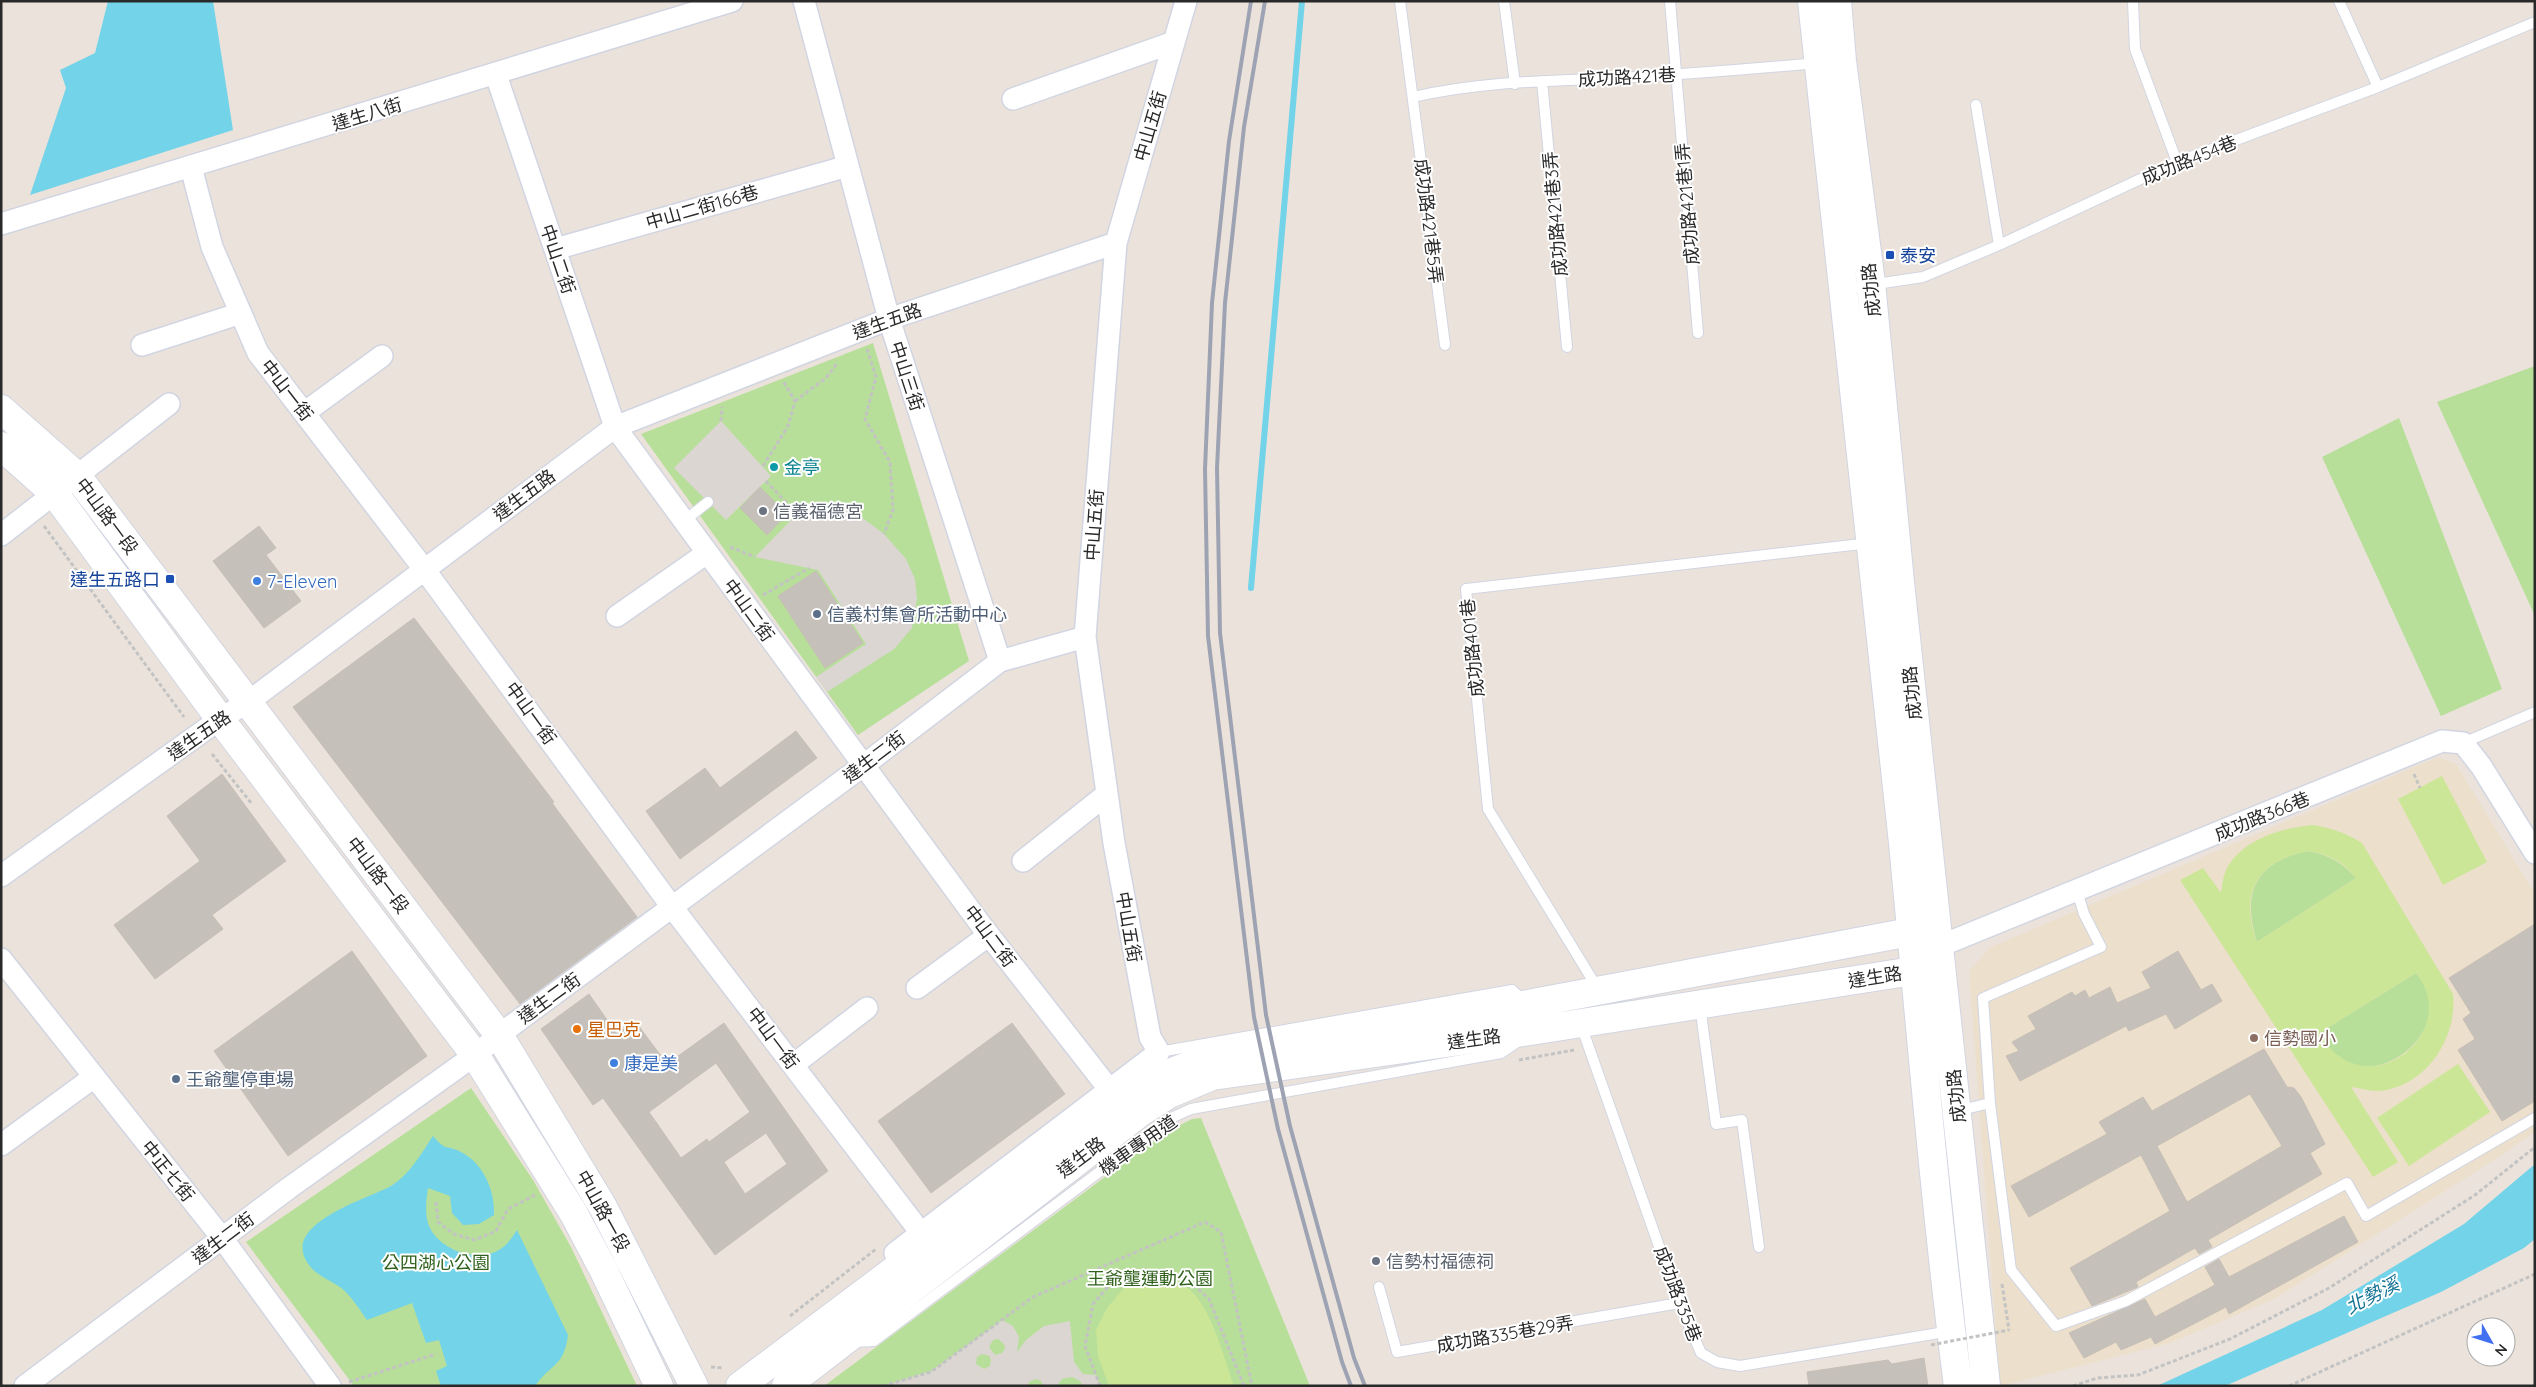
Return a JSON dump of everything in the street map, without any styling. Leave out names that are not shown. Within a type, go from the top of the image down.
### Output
[{"type":"street","name":"達生八街","points":[[1,224],[496,75],[732,1]]},
{"type":"street","name":"中山三街","points":[[804,1],[889,319],[1000,661]]},
{"type":"street","name":"中山五街","points":[[1159,1052],[1150,1037],[1107,794],[1085,637],[1116,243],[1186,1]]},
{"type":"street","name":"成功路","points":[[1812,1],[1830,62],[1871,283],[1913,971],[1943,1112]]},
{"type":"street","name":"成功路","points":[[1837,1],[1830,62],[1842,289],[1870,543],[1888,584],[1940,946],[1943,1112],[1959,1332],[1958,1386]]},
{"type":"street","points":[[1013,99],[1174,42]]},
{"type":"street","name":"中山二街","points":[[496,75],[615,428],[989,935],[1109,1090]]},
{"type":"street","name":"中山二街166巷","points":[[555,249],[848,166]]},
{"type":"street","name":"中山一街","points":[[191,167],[212,247],[258,353],[424,569],[672,906],[921,1233]]},
{"type":"street","name":"達生五路","points":[[1,876],[220,719],[248,702],[615,428],[889,319],[1116,243]]},
{"type":"street","points":[[142,345],[241,313]]},
{"type":"street","points":[[304,413],[382,356]]},
{"type":"street","points":[[1,535],[169,404]]},
{"type":"street","name":"中山路一段","points":[[1,409],[77,476],[499,1035],[603,1207],[701,1376]]},
{"type":"street","name":"中山路一段","points":[[1,446],[55,494],[220,719],[476,1055],[574,1214],[604,1271],[659,1386]]},
{"type":"street","points":[[617,616],[707,553]]},
{"type":"street","name":"達生二街","points":[[25,1386],[289,1188],[476,1055],[499,1035],[864,765],[1000,661],[1085,637]]},
{"type":"street","name":"成功路366巷","points":[[1940,946],[2442,741],[2462,743]]},
{"type":"street","points":[[2462,743],[2481,766],[2535,853]]},
{"type":"street","points":[[1023,861],[1107,794]]},
{"type":"street","points":[[1910,932],[1940,946]]},
{"type":"street","name":"達生路","points":[[786,1386],[834,1332],[1125,1097],[1159,1077],[1203,1060],[1411,1022],[1528,1004],[1910,932]]},
{"type":"street","points":[[917,988],[989,935]]},
{"type":"street","name":"達生路","points":[[734,1375],[834,1332],[1141,1112],[1169,1094],[1212,1076],[1536,1030],[1584,1036],[1700,1005],[1913,971],[1940,946]]},
{"type":"street","name":"中正七街","points":[[1,959],[338,1384]]},
{"type":"street","points":[[793,1065],[867,1008]]},
{"type":"street","name":"達生路","points":[[834,1332],[834,1301],[1159,1052]]},
{"type":"street","points":[[1,1145],[94,1078]]},
{"type":"street","name":"成功路","points":[[1959,1332],[1986,1386]]},
{"type":"lane","name":"成功路421巷5弄","points":[[1400,1],[1445,345]]},
{"type":"lane","points":[[1504,1],[1515,84]]},
{"type":"lane","name":"成功路421巷1弄","points":[[1670,1],[1698,333]]},
{"type":"lane","points":[[2133,1],[2135,49],[2178,162]]},
{"type":"lane","points":[[2339,1],[2378,87]]},
{"type":"lane","name":"成功路454巷","points":[[1842,289],[1871,283],[1923,277],[1999,245],[2178,162],[2378,87],[2535,22]]},
{"type":"lane","name":"成功路421巷","points":[[1413,97],[1438,91],[1515,84],[1677,75],[1830,62]]},
{"type":"lane","name":"成功路421巷3弄","points":[[1542,82],[1567,347]]},
{"type":"lane","points":[[1976,105],[1999,245]]},
{"type":"lane","points":[[684,521],[708,502]]},
{"type":"lane","name":"成功路401巷","points":[[1599,991],[1488,809],[1466,589],[1870,543]]},
{"type":"lane","points":[[2462,743],[2535,712]]},
{"type":"lane","points":[[2077,891],[2084,914],[2100,947],[1983,998],[1990,1103],[2011,1270],[2056,1326],[2126,1300],[2347,1183],[2366,1216],[2535,1118]]},
{"type":"lane","points":[[1159,1052],[1512,990],[1528,1004]]},
{"type":"lane","points":[[1700,1005],[1716,1124],[1742,1120],[1759,1247]]},
{"type":"lane","name":"成功路335巷","points":[[1584,1036],[1679,1303],[1701,1353],[1717,1362],[1740,1366],[1959,1332]]},
{"type":"lane","points":[[1943,1112],[1990,1103]]},
{"type":"lane","name":"成功路335巷29弄","points":[[1379,1287],[1396,1352],[1679,1303]]},
{"type":"path","points":[[866,344],[876,377],[865,419],[890,462],[892,510],[884,534]]},
{"type":"path","points":[[763,466],[788,426],[795,401],[826,378],[841,358]]},
{"type":"path","points":[[780,376],[795,401]]},
{"type":"path","points":[[721,422],[722,405]]},
{"type":"path","points":[[766,481],[797,514]]},
{"type":"path","points":[[44,526],[184,717]]},
{"type":"path","points":[[746,605],[809,568]]},
{"type":"path","points":[[1511,1062],[1584,1036]]},
{"type":"path","points":[[2073,1386],[2097,1378],[2138,1375],[2230,1339],[2329,1288],[2475,1195],[2535,1148]]},
{"type":"path","points":[[436,1202],[438,1222],[454,1234],[475,1240],[496,1231],[508,1210],[539,1193]]},
{"type":"path","points":[[883,1386],[931,1372],[1033,1297],[1205,1222],[1221,1232],[1252,1386]]},
{"type":"path","points":[[789,1317],[881,1245]]},
{"type":"path","points":[[1100,1386],[1086,1346],[1093,1304],[1113,1281],[1144,1270],[1168,1273],[1191,1282],[1209,1299],[1244,1386]]},
{"type":"path","points":[[1959,1332],[2009,1330],[2000,1272],[2011,1270]]},
{"type":"path","points":[[2289,1386],[2535,1274]]},
{"type":"path","points":[[338,1384],[436,1354]]},
{"type":"path","points":[[701,1376],[724,1368],[734,1375]]},
{"type":"shaded area","points":[[721,421],[771,476],[726,520],[674,468]]},
{"type":"shaded area","points":[[821,502],[848,507],[884,534],[906,559],[915,579],[917,599],[912,628],[894,649],[827,692],[816,677],[866,644],[818,570],[755,557],[797,514]]},
{"type":"shaded area","name":"信勢國小","points":[[2438,757],[2456,764],[2535,894],[2535,1132],[2499,1157],[2274,1299],[2170,1343],[2000,1386],[1969,971],[1991,947]]},
{"type":"shaded area","points":[[1002,1320],[1013,1326],[1019,1337],[1017,1352],[1026,1340],[1044,1326],[1070,1321],[1074,1362],[1083,1374],[1096,1375],[1100,1385],[1083,1386],[1080,1381],[1072,1377],[1062,1379],[1057,1386],[1043,1386],[1041,1381],[1036,1379],[1029,1382],[1027,1386],[883,1386],[931,1371]],"holes":[[[998,1339],[1004,1344],[1005,1349],[1002,1353],[995,1355],[989,1347],[993,1340]],[[982,1354],[989,1356],[991,1360],[990,1366],[984,1369],[976,1364],[977,1357]]]},
{"type":"green space","points":[[873,343],[969,661],[858,735],[641,434]]},
{"type":"green space","points":[[2535,366],[2535,616],[2437,402]]},
{"type":"green space","points":[[2399,418],[2502,689],[2441,716],[2322,457]]},
{"type":"green space","points":[[2442,776],[2487,862],[2443,885],[2398,799]]},
{"type":"green space","points":[[2313,825],[2326,828],[2362,843],[2453,994],[2453,1011],[2444,1043],[2424,1071],[2410,1081],[2395,1088],[2371,1091],[2351,1087],[2398,1162],[2373,1177],[2180,880],[2203,868],[2221,893],[2226,870],[2242,850],[2252,843],[2276,832]],"holes":[[[2309,851],[2335,860],[2346,867],[2356,878],[2257,942],[2250,908],[2252,894],[2257,881],[2276,862],[2291,855]],[[2416,973],[2428,996],[2428,1019],[2419,1039],[2403,1055],[2383,1065],[2360,1065],[2338,1056],[2319,1033]]]},
{"type":"green space","points":[[2309,851],[2335,860],[2356,878],[2257,942],[2252,924],[2251,908],[2252,894],[2257,881],[2276,862]]},
{"type":"green space","points":[[2416,973],[2427,989],[2430,1007],[2426,1025],[2417,1041],[2404,1054],[2387,1062],[2370,1066],[2352,1064],[2335,1055],[2319,1033]]},
{"type":"green space","points":[[2458,1064],[2490,1112],[2409,1166],[2377,1118]]},
{"type":"green space","name":"公四湖心公園","points":[[471,1088],[533,1180],[571,1247],[637,1386],[354,1386],[246,1242]]},
{"type":"green space","name":"王爺壟運動公園","points":[[1201,1118],[1310,1386],[824,1386],[1164,1133],[1192,1119]]},
{"type":"green space","points":[[1148,1278],[1175,1281],[1187,1287],[1197,1297],[1213,1326],[1234,1386],[1109,1386],[1098,1356],[1096,1330],[1107,1308],[1124,1288]]},
{"type":"water","points":[[108,1],[213,1],[233,130],[30,195],[66,88],[60,70],[95,53]]},
{"type":"water","points":[[433,1136],[443,1146],[459,1151],[467,1156],[481,1169],[490,1187],[494,1215],[479,1224],[463,1225],[452,1213],[450,1196],[428,1188],[426,1215],[431,1230],[437,1238],[454,1250],[474,1255],[484,1255],[502,1248],[517,1230],[568,1335],[560,1359],[535,1386],[441,1386],[436,1371],[447,1366],[439,1340],[426,1343],[412,1303],[367,1320],[344,1290],[319,1275],[309,1265],[303,1250],[306,1237],[315,1225],[330,1215],[398,1181],[415,1163]]},
{"type":"water","name":"北勢溪","points":[[2535,1164],[2535,1239],[2524,1248],[2441,1292],[2225,1386],[2157,1386],[2322,1310],[2464,1224]]},
{"type":"building","name":"信義福德宮","points":[[760,487],[787,514],[767,535],[740,508]]},
{"type":"building","name":"7-Eleven","points":[[259,526],[276,548],[266,555],[301,601],[264,628],[213,561]]},
{"type":"building","name":"信義村集會所活動中心","points":[[816,571],[863,643],[825,668],[778,596]]},
{"type":"building","points":[[414,618],[554,802],[552,803],[637,917],[520,1004],[293,707]]},
{"type":"building","points":[[796,731],[817,758],[680,859],[646,811],[705,768],[720,788]]},
{"type":"building","points":[[222,774],[286,861],[212,915],[223,929],[155,979],[114,925],[200,861],[167,816]]},
{"type":"building","points":[[2535,924],[2535,1101],[2502,1121],[2458,1050],[2475,1039],[2463,1019],[2471,1013],[2449,978]]},
{"type":"building","points":[[352,951],[427,1056],[288,1156],[214,1051]]},
{"type":"building","points":[[2178,951],[2201,990],[2212,984],[2222,1001],[2175,1029],[2166,1014],[2129,1031],[2126,1026],[2020,1081],[2006,1056],[2019,1051],[2012,1042],[2036,1029],[2028,1016],[2072,992],[2075,996],[2085,990],[2089,998],[2110,987],[2117,1003],[2151,988],[2142,972]]},
{"type":"building","points":[[589,994],[617,1034],[635,1021],[667,1064],[724,1023],[828,1171],[715,1255],[603,1098],[593,1105],[541,1029]],"holes":[[[716,1063],[750,1112],[709,1142],[707,1139],[681,1158],[649,1112]],[[766,1133],[787,1164],[745,1194],[724,1162]]]},
{"type":"building","points":[[1012,1023],[1065,1094],[931,1193],[878,1121]]},
{"type":"building","points":[[2264,1049],[2287,1087],[2294,1088],[2301,1097],[2325,1144],[2310,1153],[2322,1174],[2208,1240],[2212,1247],[2199,1254],[2195,1248],[2136,1282],[2138,1287],[2092,1306],[2070,1268],[2170,1211],[2141,1155],[2029,1217],[2011,1186],[2107,1134],[2099,1122],[2143,1097],[2152,1111]],"holes":[[[2250,1094],[2282,1146],[2187,1202],[2157,1146]]]},
{"type":"building","points":[[2344,1216],[2358,1242],[2229,1314],[2226,1307],[2155,1344],[2151,1337],[2121,1350],[2116,1342],[2084,1358],[2069,1333],[2145,1299],[2155,1317],[2215,1285],[2205,1267],[2219,1259],[2229,1277]]},
{"type":"building","points":[[1924,1358],[1928,1386],[1809,1386],[1807,1372],[1888,1360],[1892,1364]]},
{"type":"waterway","points":[[1251,588],[1302,1]]},
{"type":"railway","points":[[1251,1],[1229,141],[1212,303],[1205,469],[1208,636],[1254,1017],[1278,1129],[1342,1362],[1351,1386]]},
{"type":"railway","points":[[1265,1],[1244,127],[1225,303],[1217,468],[1220,633],[1266,1015],[1290,1126],[1354,1358],[1365,1386]]},
{"type":"place","name":"泰安","points":[[1890,255]]},
{"type":"place","name":"金亭","points":[[774,467]]},
{"type":"place","name":"信義福德宮","points":[[763,511]]},
{"type":"place","name":"達生五路口","points":[[170,579]]},
{"type":"place","name":"7-Eleven","points":[[257,581]]},
{"type":"place","name":"信義村集會所活動中心","points":[[817,614]]},
{"type":"place","name":"星巴克","points":[[577,1029]]},
{"type":"place","name":"信勢國小","points":[[2254,1038]]},
{"type":"place","name":"康是美","points":[[614,1063]]},
{"type":"place","name":"王爺壟停車場","points":[[176,1079]]},
{"type":"place","name":"信勢村福德祠","points":[[1376,1261]]}]
